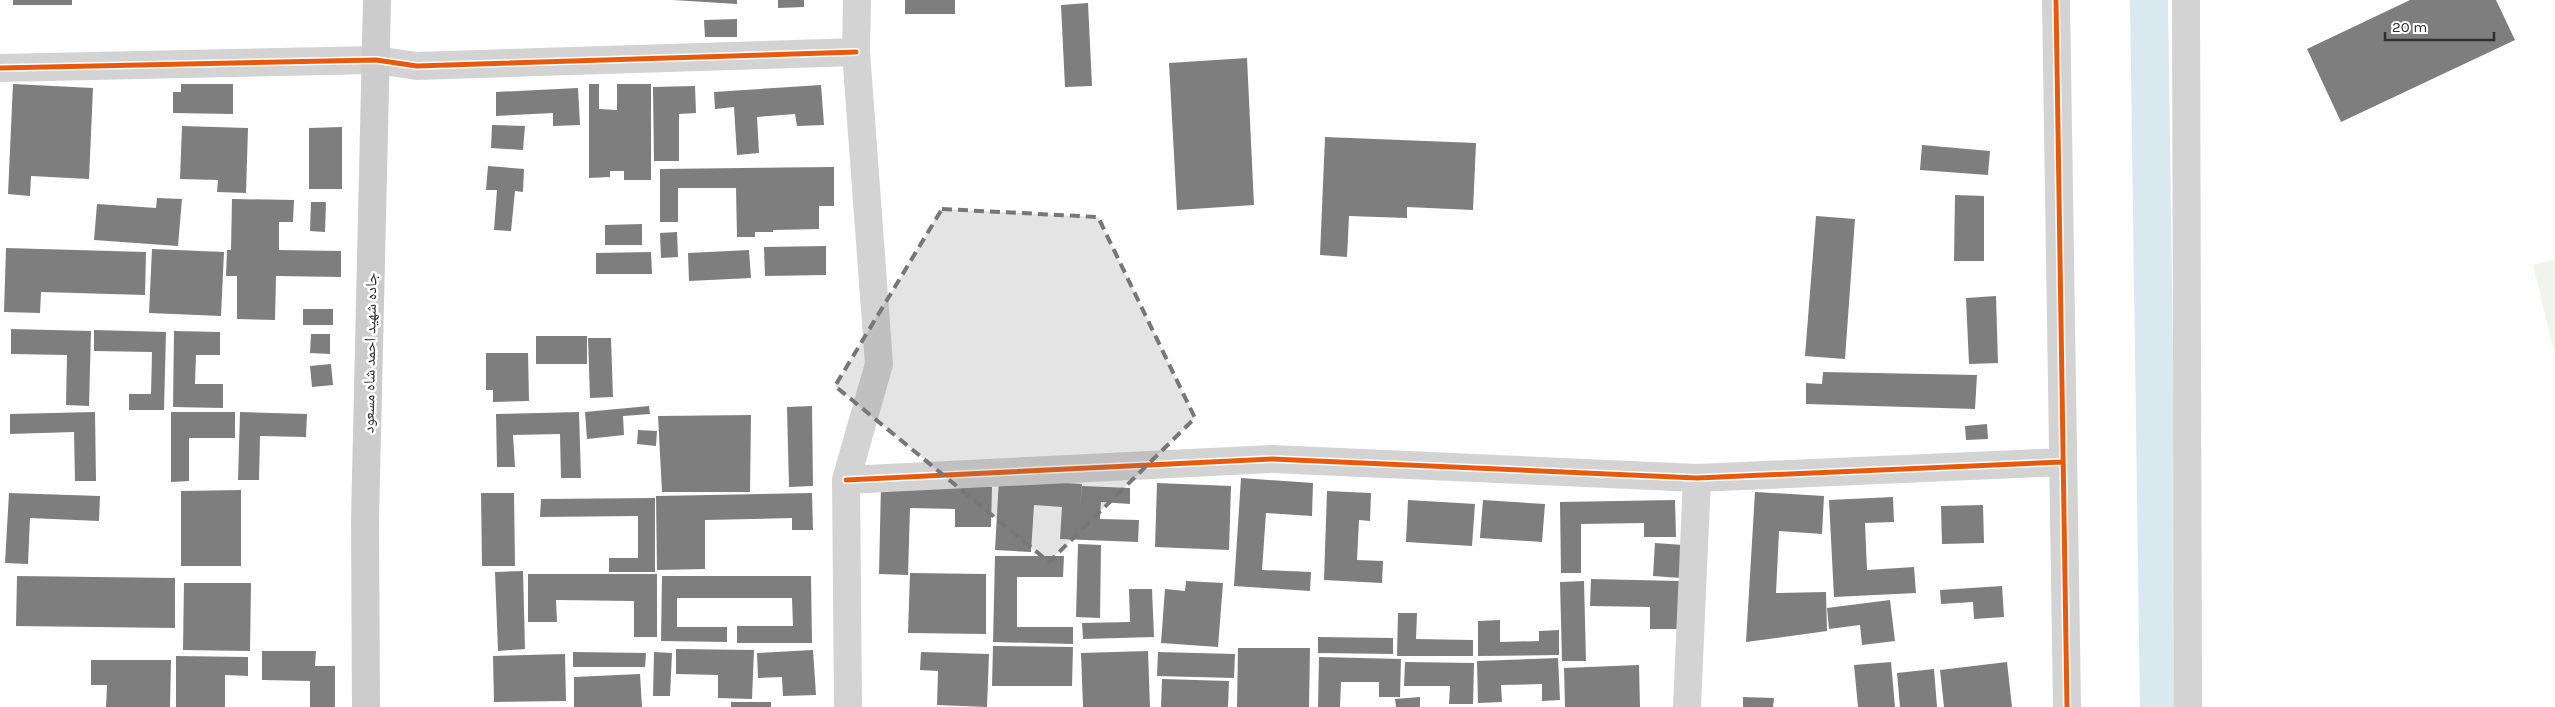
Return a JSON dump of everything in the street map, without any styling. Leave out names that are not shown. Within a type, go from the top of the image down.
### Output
[{"type":"main road","name":"جاده شهيد احمد شاه مسعود","points":[[366,707],[365,520],[377,0]]},
{"type":"street","points":[[848,707],[846,480],[878,364],[856,52],[857,0]]},
{"type":"street","points":[[2056,0],[2067,707]]},
{"type":"street","points":[[2186,0],[2188,707]]},
{"type":"street","points":[[0,68],[376,60],[417,66],[856,52]]},
{"type":"street","points":[[846,480],[1272,459],[1697,478],[2063,462]]},
{"type":"street","points":[[1687,707],[1697,478]]},
{"type":"highlighted area","points":[[942,209],[1098,217],[1195,418],[1049,562],[835,386]]},
{"type":"shaded area","points":[[2555,259],[2555,355],[2533,265]]},
{"type":"building","points":[[13,0],[72,0],[72,5],[13,5]]},
{"type":"building","points":[[673,0],[737,0],[737,4]]},
{"type":"building","points":[[778,0],[804,0],[804,7],[778,8]]},
{"type":"building","points":[[905,0],[955,0],[955,14],[905,14]]},
{"type":"building","points":[[2410,0],[2496,0],[2515,40],[2341,122],[2307,49]]},
{"type":"building","points":[[1088,3],[1092,86],[1065,87],[1061,5]]},
{"type":"building","points":[[737,19],[737,37],[705,37],[704,20]]},
{"type":"building","points":[[1247,58],[1254,205],[1177,210],[1169,63]]},
{"type":"building","points":[[13,84],[93,88],[89,179],[31,176],[30,196],[8,194]]},
{"type":"building","points":[[181,84],[233,84],[233,114],[173,113],[173,92],[181,92]]},
{"type":"building","points":[[589,84],[599,84],[599,109],[617,110],[617,84],[651,84],[651,180],[624,180],[624,171],[610,171],[610,177],[589,178]]},
{"type":"building","points":[[821,85],[824,125],[797,126],[795,114],[757,117],[759,153],[737,155],[734,107],[715,109],[714,92]]},
{"type":"building","points":[[695,86],[696,113],[679,114],[679,161],[654,161],[653,87]]},
{"type":"building","points":[[578,88],[580,125],[553,126],[553,113],[496,116],[496,92]]},
{"type":"building","points":[[492,125],[525,126],[523,150],[491,148]]},
{"type":"building","points":[[182,126],[248,128],[246,193],[217,192],[218,180],[180,179]]},
{"type":"building","points":[[342,127],[342,189],[309,189],[309,128]]},
{"type":"building","points":[[1325,137],[1476,143],[1473,210],[1407,207],[1407,218],[1349,216],[1347,257],[1320,255]]},
{"type":"building","points":[[1922,145],[1990,151],[1988,175],[1920,170]]},
{"type":"building","points":[[488,166],[524,169],[523,192],[515,191],[511,231],[494,230],[497,190],[486,190]]},
{"type":"building","points":[[834,167],[834,206],[819,206],[819,229],[773,230],[773,232],[755,232],[755,237],[737,237],[736,188],[678,188],[678,222],[660,222],[660,169]]},
{"type":"building","points":[[1955,195],[1984,196],[1984,261],[1954,261]]},
{"type":"building","points":[[157,198],[182,199],[178,246],[94,240],[97,204],[156,208]]},
{"type":"building","points":[[232,199],[294,200],[293,222],[279,222],[279,250],[341,251],[341,277],[276,276],[275,320],[237,319],[237,276],[226,276],[227,250],[231,250]]},
{"type":"building","points":[[311,202],[326,202],[325,232],[310,231]]},
{"type":"building","points":[[1816,216],[1855,219],[1845,359],[1805,356]]},
{"type":"building","points":[[642,224],[642,245],[605,245],[605,225]]},
{"type":"building","points":[[677,232],[678,257],[661,258],[660,233]]},
{"type":"building","points":[[826,246],[826,275],[765,276],[764,247]]},
{"type":"building","points":[[6,248],[146,252],[145,295],[41,292],[40,313],[4,312]]},
{"type":"building","points":[[152,249],[224,252],[221,316],[149,313]]},
{"type":"building","points":[[749,250],[751,278],[689,281],[688,253]]},
{"type":"building","points":[[651,252],[652,274],[596,274],[596,253]]},
{"type":"building","points":[[1996,296],[1998,363],[1969,364],[1966,298]]},
{"type":"building","points":[[303,309],[333,309],[333,325],[303,325]]},
{"type":"building","points":[[11,329],[91,331],[89,406],[66,405],[67,355],[11,354]]},
{"type":"building","points":[[94,330],[166,332],[164,410],[129,410],[129,394],[151,394],[152,352],[94,351]]},
{"type":"building","points":[[174,331],[220,332],[220,355],[196,355],[195,384],[223,384],[223,408],[173,407]]},
{"type":"building","points":[[311,334],[330,334],[330,354],[310,353]]},
{"type":"building","points":[[536,336],[587,336],[587,364],[536,364]]},
{"type":"building","points":[[588,338],[611,338],[613,397],[590,398]]},
{"type":"building","points":[[486,353],[528,353],[529,401],[493,402],[493,390],[486,390]]},
{"type":"building","points":[[331,364],[333,385],[312,387],[310,366]]},
{"type":"building","points":[[1823,372],[1977,375],[1975,409],[1806,404],[1806,383],[1822,384]]},
{"type":"building","points":[[649,406],[650,414],[623,416],[624,435],[587,439],[585,412]]},
{"type":"building","points":[[812,406],[813,486],[789,487],[787,407]]},
{"type":"building","points":[[95,412],[96,481],[75,481],[74,432],[10,434],[10,414]]},
{"type":"building","points":[[171,412],[235,412],[235,438],[189,438],[189,481],[171,482]]},
{"type":"building","points":[[240,412],[307,414],[306,437],[260,436],[259,480],[238,480]]},
{"type":"building","points":[[579,412],[581,478],[561,478],[560,434],[513,435],[515,467],[497,467],[496,414]]},
{"type":"building","points":[[751,415],[750,492],[662,492],[658,416]]},
{"type":"building","points":[[1987,424],[1988,439],[1966,440],[1965,426]]},
{"type":"building","points":[[638,430],[657,431],[656,446],[637,444]]},
{"type":"building","points":[[1241,478],[1313,483],[1312,516],[1266,513],[1262,570],[1311,572],[1310,591],[1234,586]]},
{"type":"building","points":[[999,479],[1082,484],[1080,507],[1082,486],[1130,488],[1130,504],[1101,502],[1100,519],[1139,520],[1138,542],[1060,539],[1062,507],[1034,505],[1031,552],[995,550]]},
{"type":"building","points":[[1157,483],[1231,486],[1229,550],[1155,547]]},
{"type":"building","points":[[881,485],[992,487],[991,527],[955,527],[955,509],[910,508],[908,575],[879,574]]},
{"type":"building","points":[[241,490],[241,566],[181,566],[181,491]]},
{"type":"building","points":[[1327,491],[1371,493],[1370,521],[1359,520],[1357,560],[1383,561],[1382,583],[1324,580]]},
{"type":"building","points":[[1755,492],[1824,496],[1822,534],[1779,531],[1776,593],[1826,592],[1827,631],[1746,642]]},
{"type":"building","points":[[9,493],[100,496],[99,521],[30,518],[28,564],[5,563]]},
{"type":"building","points":[[481,493],[514,493],[515,566],[482,566]]},
{"type":"building","points":[[812,493],[813,530],[792,530],[792,518],[705,520],[705,569],[657,570],[656,496]]},
{"type":"building","points":[[1893,497],[1894,522],[1865,523],[1867,570],[1914,567],[1916,593],[1834,597],[1829,500]]},
{"type":"building","points":[[655,498],[655,572],[609,572],[609,558],[638,558],[638,516],[540,517],[541,499]]},
{"type":"building","points":[[1408,500],[1475,504],[1472,546],[1406,542]]},
{"type":"building","points":[[1483,500],[1545,504],[1542,542],[1480,538]]},
{"type":"building","points":[[1675,500],[1676,537],[1644,537],[1644,523],[1581,524],[1581,573],[1561,573],[1560,502]]},
{"type":"building","points":[[1983,505],[1984,543],[1942,544],[1941,506]]},
{"type":"building","points":[[1655,543],[1683,545],[1681,578],[1653,576]]},
{"type":"building","points":[[1078,544],[1101,545],[1100,618],[1076,617]]},
{"type":"building","points":[[995,556],[1064,556],[1063,577],[1017,577],[1017,627],[1073,627],[1073,644],[993,642]]},
{"type":"building","points":[[523,571],[525,649],[498,651],[495,572]]},
{"type":"building","points":[[910,573],[986,574],[986,634],[908,633]]},
{"type":"building","points":[[528,574],[657,574],[657,637],[634,637],[634,601],[556,600],[557,622],[528,622]]},
{"type":"building","points":[[17,576],[175,578],[175,628],[16,626]]},
{"type":"building","points":[[662,576],[811,576],[812,643],[737,643],[737,626],[793,626],[792,598],[677,598],[677,627],[727,627],[727,642],[661,641]]},
{"type":"building","points":[[1591,579],[1680,581],[1678,629],[1650,629],[1650,607],[1590,606]]},
{"type":"building","points":[[1186,581],[1223,583],[1218,647],[1161,643],[1165,589],[1185,591]]},
{"type":"building","points":[[1584,581],[1586,661],[1562,661],[1560,582]]},
{"type":"building","points":[[184,583],[251,583],[250,651],[183,650]]},
{"type":"building","points":[[2002,586],[2004,617],[1974,619],[1973,602],[1941,604],[1940,590]]},
{"type":"building","points":[[1129,589],[1152,589],[1154,637],[1083,639],[1082,623],[1130,622]]},
{"type":"building","points":[[1890,600],[1895,641],[1862,645],[1860,625],[1829,629],[1827,608]]},
{"type":"building","points":[[1398,613],[1417,613],[1416,639],[1473,640],[1473,656],[1397,656]]},
{"type":"building","points":[[1500,620],[1500,642],[1539,641],[1539,631],[1559,630],[1559,655],[1478,656],[1478,621]]},
{"type":"building","points":[[1318,637],[1393,638],[1393,654],[1318,653]]},
{"type":"building","points":[[993,646],[1073,647],[1072,686],[992,686]]},
{"type":"building","points":[[1238,648],[1310,648],[1309,707],[1237,707]]},
{"type":"building","points":[[676,649],[754,650],[752,699],[718,698],[718,675],[676,674]]},
{"type":"building","points":[[813,650],[816,695],[783,696],[782,677],[758,678],[757,653]]},
{"type":"building","points":[[262,651],[316,651],[315,666],[335,666],[335,707],[310,707],[310,681],[262,680]]},
{"type":"building","points":[[1148,651],[1150,707],[1083,707],[1081,653]]},
{"type":"building","points":[[573,652],[646,653],[645,667],[573,667]]},
{"type":"building","points":[[654,652],[672,653],[670,696],[653,696]]},
{"type":"building","points":[[921,652],[989,654],[987,707],[937,705],[938,671],[920,670]]},
{"type":"building","points":[[1158,652],[1235,654],[1234,678],[1157,676]]},
{"type":"building","points":[[565,654],[566,701],[494,702],[493,656]]},
{"type":"building","points":[[176,656],[248,657],[248,676],[225,675],[225,707],[176,707]]},
{"type":"building","points":[[1319,657],[1401,659],[1400,697],[1379,697],[1379,682],[1341,682],[1340,707],[1318,707]]},
{"type":"building","points":[[1558,658],[1560,700],[1542,701],[1542,684],[1501,685],[1502,702],[1478,703],[1477,661]]},
{"type":"building","points":[[91,660],[171,660],[170,707],[106,707],[107,685],[91,685]]},
{"type":"building","points":[[1405,662],[1474,663],[1473,704],[1449,704],[1450,686],[1404,686]]},
{"type":"building","points":[[1891,662],[1895,707],[1858,707],[1854,665]]},
{"type":"building","points":[[2007,662],[2012,707],[1944,707],[1940,670]]},
{"type":"building","points":[[1639,665],[1640,707],[1565,707],[1564,668]]},
{"type":"building","points":[[1934,669],[1937,707],[1900,707],[1897,673]]},
{"type":"building","points":[[640,674],[642,707],[574,707],[574,677]]},
{"type":"building","points":[[1162,679],[1229,681],[1228,707],[1161,707]]},
{"type":"building","points":[[1420,697],[1420,707],[1396,707],[1395,699]]},
{"type":"building","points":[[1743,697],[1774,698],[1773,707],[1743,707]]},
{"type":"building","points":[[731,702],[771,702],[771,707],[731,707]]},
{"type":"waterway","points":[[2149,0],[2159,707]]},
{"type":"cycle path","points":[[2056,0],[2067,707]]},
{"type":"cycle path","points":[[0,68],[376,60],[417,66],[856,52]]},
{"type":"cycle path","points":[[846,480],[1272,459],[1697,478],[2063,462]]}]
